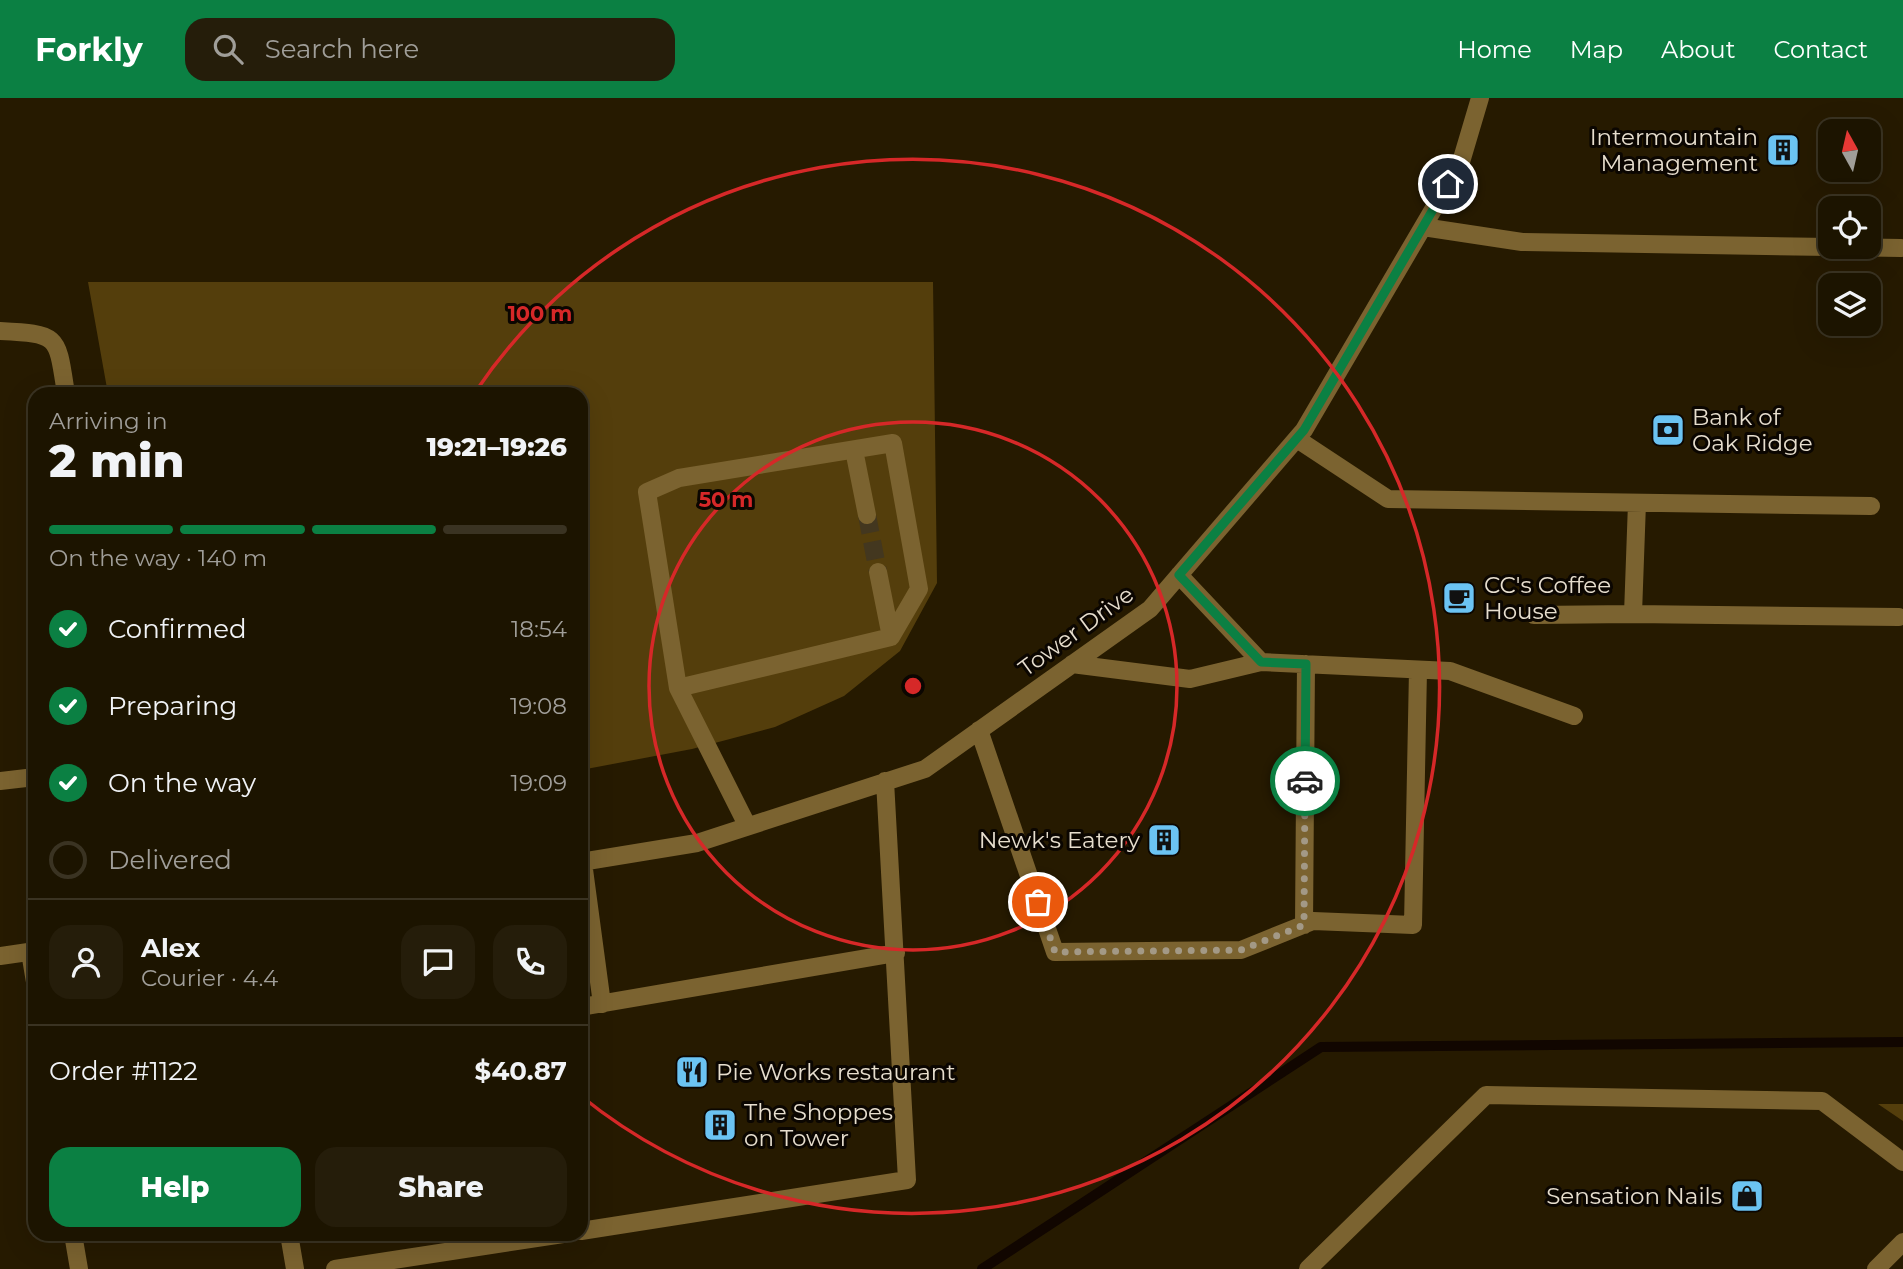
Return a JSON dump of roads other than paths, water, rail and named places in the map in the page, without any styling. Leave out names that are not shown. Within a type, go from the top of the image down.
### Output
[{"type":"street","name":"Tower Drive","points":[[588,861],[697,843],[925,769],[1150,609],[1297,439],[1461,162],[1480,98]]},
{"type":"street","points":[[1423,228],[1522,242],[1818,247]]},
{"type":"street","points":[[1881,248],[1901,248]]},
{"type":"street","points":[[0,331],[43,333],[54,342],[61,360],[65,387]]},
{"type":"street","points":[[1297,439],[1388,499],[1871,506]]},
{"type":"street","points":[[678,688],[891,637],[919,589],[893,443],[679,478],[647,492],[678,688],[747,825]]},
{"type":"street","points":[[854,450],[867,515]]},
{"type":"street","points":[[1633,614],[1637,503]]},
{"type":"street","points":[[878,572],[891,637]]},
{"type":"street","points":[[1179,575],[1261,662]]},
{"type":"street","points":[[1534,615],[1899,617]]},
{"type":"street","points":[[1072,664],[1190,679],[1261,662],[1450,671],[1574,716]]},
{"type":"street","points":[[1304,925],[1306,664]]},
{"type":"street","points":[[979,730],[1055,952],[1241,950],[1313,921],[1413,925],[1418,670]]},
{"type":"street","points":[[0,781],[28,778]]},
{"type":"street","points":[[588,1230],[907,1180],[885,781]]},
{"type":"street","points":[[588,905],[602,1004]]},
{"type":"street","points":[[0,956],[28,952]]},
{"type":"street","points":[[588,1006],[895,953]]},
{"type":"street","points":[[1308,1269],[1486,1095],[1822,1101],[1903,1162]]},
{"type":"street","points":[[74,1241],[79,1269]]},
{"type":"street","points":[[290,1241],[295,1269]]},
{"type":"street","points":[[335,1269],[517,1241]]},
{"type":"street","points":[[1876,1269],[1903,1242]]},
{"type":"waterway","points":[[982,1269],[1321,1047],[1903,1042]]},
{"type":"tunnel","points":[[867,515],[878,572]]},
{"type":"place","name":"Intermountain Management","points":[[1783,150]]},
{"type":"place","name":"Bank of Oak Ridge","points":[[1668,430]]},
{"type":"place","name":"CC's Coffee House","points":[[1459,598]]},
{"type":"place","name":"Newk's Eatery","points":[[1164,840]]},
{"type":"place","name":"Pie Works restaurant","points":[[692,1072]]},
{"type":"place","name":"The Shoppes on Tower","points":[[720,1125]]},
{"type":"place","name":"Sensation Nails","points":[[1747,1196]]}]
